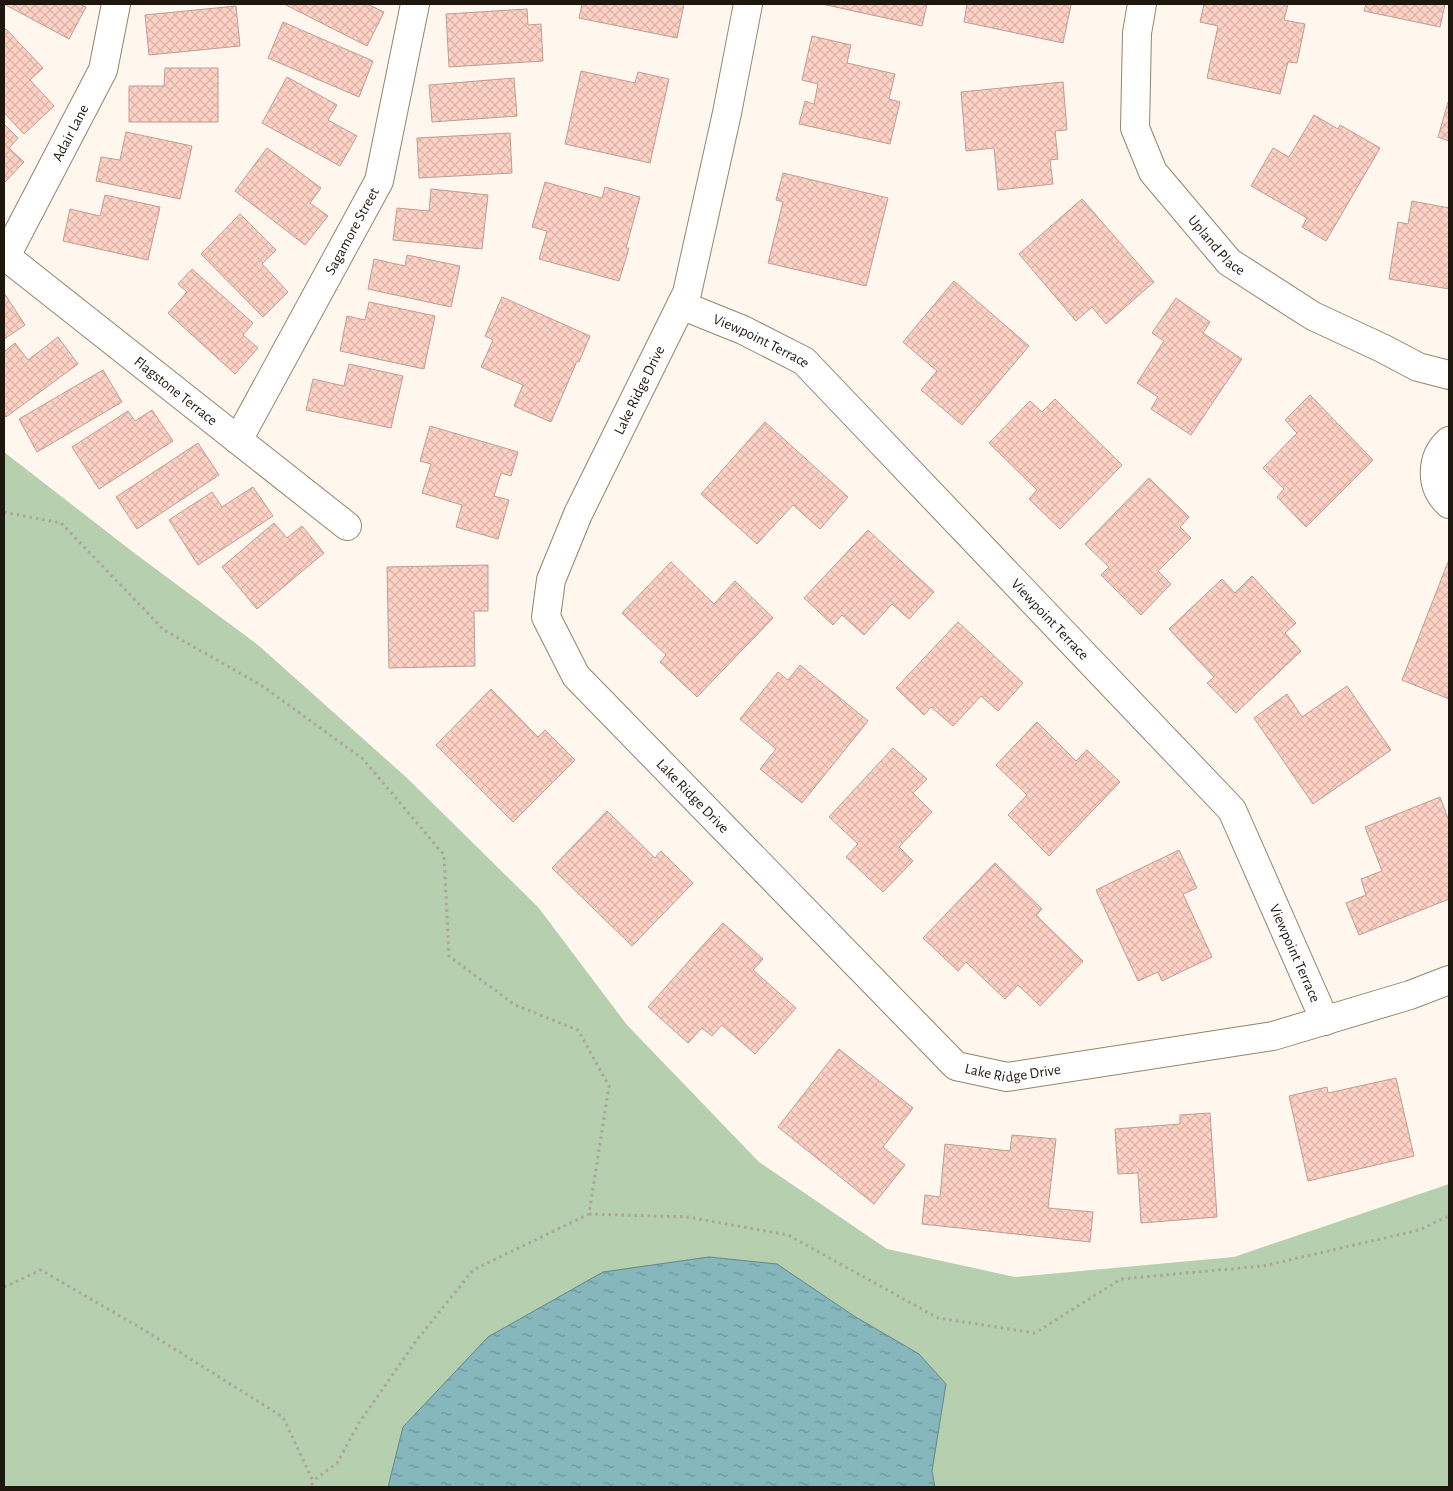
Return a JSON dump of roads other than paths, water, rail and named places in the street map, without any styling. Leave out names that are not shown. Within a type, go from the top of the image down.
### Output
[{"type":"street","name":"Adair Lane","points":[[5,255],[103,70],[116,4]]},
{"type":"street","name":"Sagamore Street","points":[[238,440],[379,181],[414,4]]},
{"type":"street","name":"Lake Ridge Drive","points":[[748,4],[727,113],[688,292],[578,514],[551,580],[546,617],[576,676],[956,1066],[1007,1077],[1273,1036],[1410,996],[1449,980]]},
{"type":"street","name":"Upland Place","points":[[1142,4],[1137,33],[1135,128],[1153,172],[1228,262],[1312,316],[1382,348],[1418,368],[1449,375]]},
{"type":"street","name":"Flagstone Terrace","points":[[5,255],[347,526]]},
{"type":"street","name":"Viewpoint Terrace","points":[[681,305],[743,330],[804,361],[1232,810],[1324,1021]]},
{"type":"street","points":[[1449,441],[1439,453],[1435,464],[1435,477],[1438,488],[1449,504]]},
{"type":"water","points":[[709,1257],[777,1264],[854,1316],[919,1354],[946,1384],[932,1471],[935,1487],[388,1487],[403,1427],[488,1337],[603,1272]]}]
